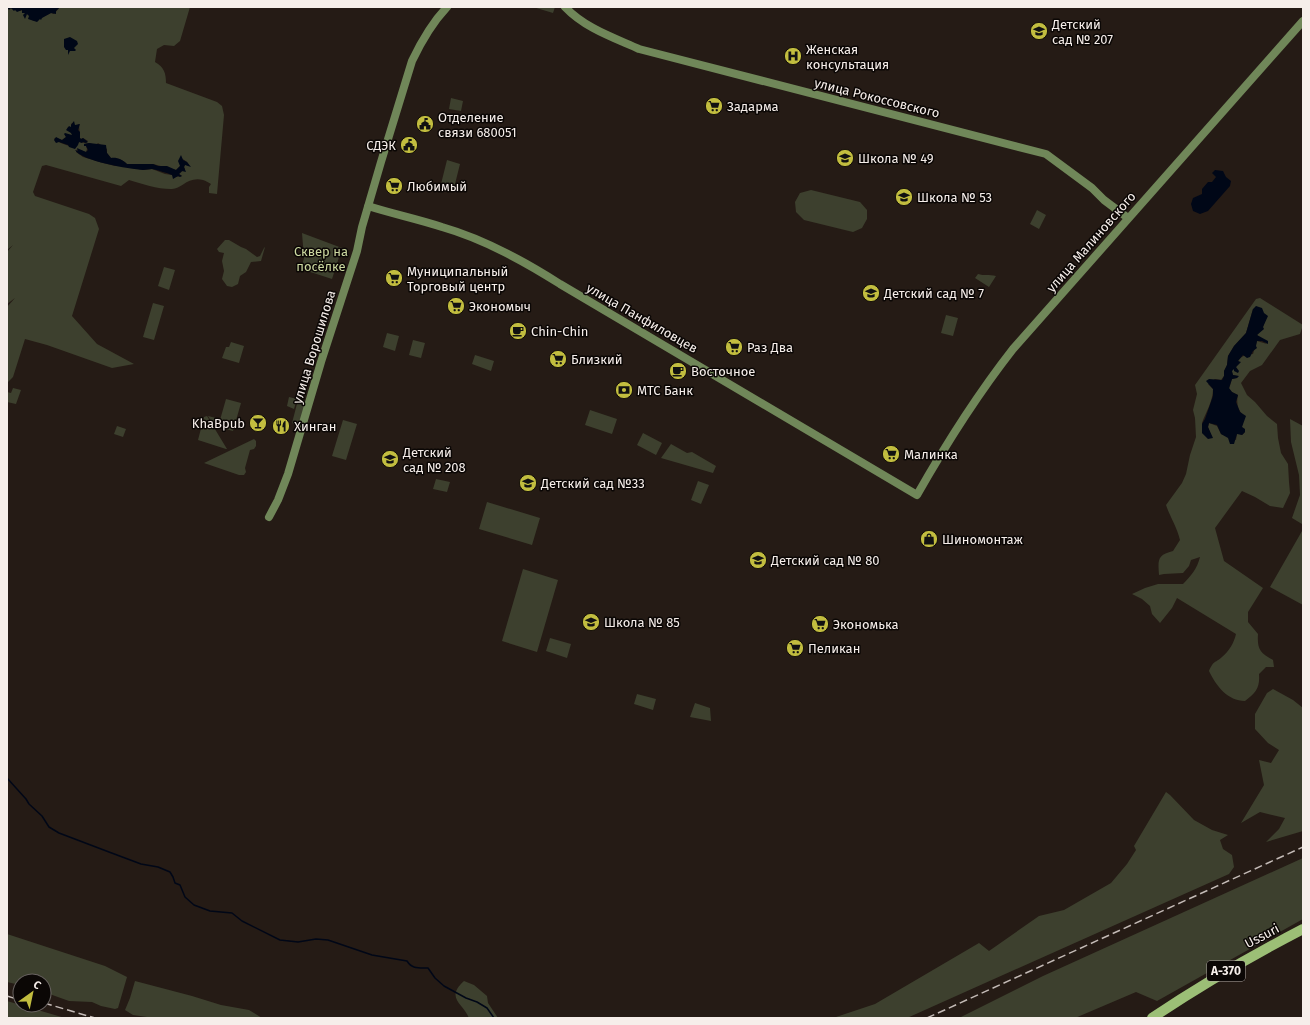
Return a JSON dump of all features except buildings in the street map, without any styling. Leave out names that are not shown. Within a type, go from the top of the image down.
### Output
[{"type":"highway","name":"Ussuri","points":[[1152,1018],[1218,975],[1303,929]]},
{"type":"street","name":"улица Ворошилова","points":[[269,517],[278,500],[288,474],[321,362],[355,256],[368,206],[412,61],[418,48],[439,16],[447,7]]},
{"type":"street","name":"улица Рокоссовского","points":[[565,7],[573,16],[600,33],[638,49],[1046,154],[1092,188],[1104,200],[1128,218]]},
{"type":"street","points":[[1299,28],[1303,15]]},
{"type":"street","name":"улица Малиновского","points":[[902,486],[918,495],[950,438],[1003,362],[1128,218],[1299,28],[1303,21]]},
{"type":"street","name":"улица Панфиловцев","points":[[368,206],[442,226],[503,252],[535,268],[902,486]]},
{"type":"green space","points":[[7,7],[9,9],[19,11],[23,10],[23,13],[24,12],[30,16],[30,19],[34,21],[51,13],[54,14],[60,7],[190,7],[180,41],[174,46],[164,45],[157,49],[155,62],[161,66],[164,71],[166,83],[217,102],[222,106],[224,115],[217,194],[209,193],[209,187],[211,184],[203,180],[197,179],[188,181],[175,189],[144,185],[129,180],[121,186],[46,165],[42,166],[33,192],[35,196],[89,214],[95,218],[99,229],[72,316],[97,344],[134,364],[112,368],[47,345],[25,339],[13,377],[7,383],[7,307],[15,298],[7,304],[7,252],[13,245],[7,250]],"holes":[[[74,122],[74,125],[76,126],[79,124],[80,138],[88,141],[85,143],[79,142],[75,148],[54,139],[62,140],[66,137],[65,135],[72,135],[67,128],[71,127],[71,124]],[[89,143],[96,145],[98,143],[107,149],[107,153],[111,158],[116,158],[127,164],[153,164],[176,170],[180,166],[180,157],[189,165],[185,165],[185,169],[179,174],[182,176],[175,177],[152,169],[144,170],[115,166],[83,157],[76,152],[77,149],[86,152],[87,149],[84,144]]]},
{"type":"green space","points":[[533,7],[555,7],[553,13]]},
{"type":"green space","points":[[451,98],[463,101],[461,111],[449,109]]},
{"type":"green space","points":[[447,160],[460,164],[454,188],[441,184]]},
{"type":"green space","points":[[811,190],[860,202],[867,210],[867,219],[862,228],[853,232],[804,220],[796,212],[795,202],[800,193]]},
{"type":"green space","points":[[1037,210],[1046,215],[1039,229],[1030,224]]},
{"type":"green space","name":"Сквер на посёлке","points":[[302,233],[342,248],[332,279],[301,269],[304,258]]},
{"type":"green space","points":[[225,240],[229,240],[246,249],[257,257],[260,256],[265,247],[261,261],[251,262],[246,272],[240,276],[238,284],[232,287],[227,286],[222,279],[224,271],[222,261],[224,253],[219,252],[217,249]]},
{"type":"green space","points":[[164,267],[175,270],[169,290],[158,286]]},
{"type":"green space","points":[[978,274],[996,276],[989,287],[975,278]]},
{"type":"green space","points":[[1260,298],[1303,325],[1300,334],[1280,340],[1262,365],[1250,371],[1241,383],[1247,395],[1277,424],[1281,453],[1288,464],[1290,493],[1283,508],[1270,506],[1242,491],[1215,528],[1224,561],[1263,588],[1248,612],[1248,622],[1258,634],[1260,650],[1273,660],[1274,667],[1266,667],[1259,674],[1258,687],[1245,701],[1233,698],[1223,692],[1209,671],[1213,664],[1229,649],[1236,634],[1177,598],[1172,608],[1160,623],[1152,614],[1150,606],[1142,599],[1132,594],[1158,584],[1183,584],[1197,565],[1200,557],[1191,560],[1189,566],[1183,573],[1159,575],[1159,562],[1161,556],[1173,551],[1180,540],[1166,505],[1182,483],[1186,474],[1196,437],[1193,410],[1197,394],[1195,385],[1256,299]],"holes":[[[1253,309],[1266,318],[1263,327],[1257,335],[1267,344],[1257,341],[1253,354],[1243,356],[1238,361],[1239,362],[1236,367],[1231,370],[1233,375],[1238,376],[1237,378],[1232,379],[1229,389],[1238,395],[1237,401],[1243,415],[1242,427],[1245,432],[1242,435],[1237,433],[1236,440],[1221,434],[1217,426],[1209,423],[1208,427],[1212,438],[1202,433],[1202,423],[1211,402],[1213,393],[1213,389],[1208,384],[1215,379],[1221,380],[1224,376],[1228,356],[1234,346],[1246,333]]]},
{"type":"green space","points":[[153,303],[164,306],[154,340],[143,337]]},
{"type":"green space","points":[[946,315],[958,318],[953,336],[941,333]]},
{"type":"green space","points":[[387,333],[399,336],[395,351],[383,347]]},
{"type":"green space","points":[[413,340],[425,343],[421,358],[409,355]]},
{"type":"green space","points":[[231,342],[244,346],[239,363],[222,358],[226,347],[229,347]]},
{"type":"green space","points":[[475,355],[494,361],[491,371],[472,364]]},
{"type":"green space","points":[[13,388],[21,390],[16,404],[7,402],[7,392],[11,393]]},
{"type":"green space","points":[[289,397],[297,399],[294,409],[287,406]]},
{"type":"green space","points":[[226,399],[241,403],[233,431],[218,427]]},
{"type":"green space","points":[[298,400],[308,403],[302,422],[294,424],[292,423]]},
{"type":"green space","points":[[590,410],[617,419],[612,434],[585,425]]},
{"type":"green space","points":[[207,416],[227,449],[198,440],[204,417]]},
{"type":"green space","points":[[208,416],[220,419],[217,427],[215,427]]},
{"type":"green space","points":[[1290,419],[1303,426],[1303,605],[1270,587],[1302,531],[1302,524],[1292,518],[1300,495],[1299,475],[1291,442]]},
{"type":"green space","points":[[343,420],[357,424],[346,460],[332,456]]},
{"type":"green space","points":[[117,426],[126,429],[123,437],[114,434]]},
{"type":"green space","points":[[643,433],[662,443],[656,455],[637,445]]},
{"type":"green space","points":[[254,439],[256,441],[256,446],[254,449],[250,450],[245,468],[246,472],[244,475],[239,475],[204,463]]},
{"type":"green space","points":[[671,444],[687,453],[692,452],[716,466],[713,473],[661,458]]},
{"type":"green space","points":[[436,479],[450,482],[447,492],[433,489]]},
{"type":"green space","points":[[698,481],[709,485],[701,504],[691,500]]},
{"type":"green space","points":[[487,502],[540,518],[532,545],[479,529]]},
{"type":"green space","points":[[523,569],[558,580],[537,652],[502,641]]},
{"type":"green space","points":[[550,638],[571,644],[567,658],[546,651]]},
{"type":"green space","points":[[1273,689],[1293,700],[1303,708],[1303,831],[1266,842],[1279,829],[1285,818],[1260,812],[1241,823],[1264,785],[1259,760],[1271,763],[1279,750],[1268,743],[1255,729],[1255,714],[1267,693]]},
{"type":"green space","points":[[637,694],[656,699],[653,710],[634,704]]},
{"type":"green space","points":[[695,703],[710,708],[711,721],[690,717]]},
{"type":"green space","points":[[1166,792],[1194,820],[1212,830],[1228,835],[1220,840],[1223,849],[1232,855],[1234,867],[1229,874],[907,1018],[833,1018],[875,1004],[979,943],[989,951],[1039,916],[1064,910],[1111,883],[1127,864],[1136,850],[1134,846]]},
{"type":"green space","points":[[1303,858],[1303,919],[1157,1001],[1136,992],[1075,1018],[959,1018],[1043,976]]},
{"type":"green space","points":[[7,934],[105,966],[127,977],[118,1008],[115,1009],[101,1006],[92,1002],[69,1001],[52,995],[52,973],[12,973],[12,983],[7,982]]},
{"type":"green space","points":[[135,981],[221,1005],[249,1010],[262,1018],[154,1018],[133,1015],[125,1010]]},
{"type":"green space","points":[[464,981],[474,985],[487,996],[488,1003],[498,1018],[469,1018],[456,996],[456,992]]},
{"type":"green space","points":[[7,1001],[12,1002],[12,1013],[48,1013],[65,1018],[7,1018]]},
{"type":"water","points":[[7,7],[60,7],[56,11],[56,14],[51,13],[37,22],[28,19],[29,16],[27,14],[25,19],[23,15],[25,13],[22,13],[22,10],[17,12],[11,8],[9,10]]},
{"type":"water","points":[[70,37],[77,41],[78,44],[74,48],[76,50],[70,51],[68,55],[68,50],[64,47],[64,39]]},
{"type":"water","points":[[74,121],[75,125],[80,124],[78,130],[80,132],[80,138],[83,138],[88,142],[79,142],[75,149],[59,142],[56,143],[54,140],[56,137],[62,140],[66,137],[64,134],[65,133],[72,135],[66,130],[69,126],[71,127]]},
{"type":"water","points":[[89,143],[106,145],[107,153],[111,158],[120,159],[127,164],[153,164],[158,166],[167,166],[176,170],[180,166],[178,161],[181,155],[183,160],[191,167],[185,165],[184,167],[186,172],[182,171],[179,174],[182,176],[178,176],[173,179],[172,175],[154,169],[143,170],[106,164],[86,158],[75,150],[78,151],[77,148],[86,152],[88,150],[84,144]]},
{"type":"water","points":[[1215,170],[1223,171],[1226,177],[1231,181],[1230,186],[1208,211],[1200,214],[1193,211],[1191,204],[1193,198],[1202,194],[1202,189],[1208,182],[1212,182],[1216,177],[1212,173]]},
{"type":"water","points":[[1256,306],[1262,308],[1264,313],[1268,316],[1263,327],[1264,329],[1257,335],[1268,341],[1268,344],[1262,341],[1257,341],[1257,348],[1253,351],[1250,357],[1247,358],[1243,355],[1238,361],[1241,362],[1236,367],[1239,371],[1238,373],[1234,371],[1234,369],[1232,371],[1233,375],[1239,376],[1232,379],[1229,388],[1232,392],[1238,395],[1236,402],[1240,412],[1246,416],[1242,427],[1245,429],[1245,432],[1242,435],[1237,434],[1234,444],[1230,444],[1228,438],[1221,434],[1217,425],[1209,423],[1208,427],[1213,438],[1208,439],[1202,433],[1202,424],[1213,396],[1213,389],[1206,381],[1209,379],[1222,380],[1227,365],[1228,356],[1234,346],[1246,333],[1253,309]]},
{"type":"waterway","points":[[7,778],[29,804],[42,816],[49,827],[59,833],[141,864],[158,867],[170,872],[175,883],[180,885],[185,897],[194,905],[210,911],[232,913],[242,921],[280,940],[298,942],[316,939],[328,940],[372,955],[407,961],[416,968],[428,968],[435,978],[444,986],[487,1008],[494,1018]]},
{"type":"railway","points":[[927,1018],[1303,847]]},
{"type":"railway","points":[[7,996],[12,998]]},
{"type":"railway","points":[[52,1005],[95,1018]]},
{"type":"place","name":"Детский сад № 207","points":[[1039,31]]},
{"type":"place","name":"Женская консультация","points":[[793,56]]},
{"type":"place","name":"Задарма","points":[[714,106]]},
{"type":"place","name":"Отделение связи 680051","points":[[425,124]]},
{"type":"place","name":"СДЭК","points":[[409,145]]},
{"type":"place","name":"Школа № 49","points":[[845,158]]},
{"type":"place","name":"Любимый","points":[[394,186]]},
{"type":"place","name":"Школа № 53","points":[[904,197]]},
{"type":"place","name":"Муниципальный Торговый центр","points":[[394,278]]},
{"type":"place","name":"Детский сад № 7","points":[[871,293]]},
{"type":"place","name":"Экономыч","points":[[456,306]]},
{"type":"place","name":"Chin-Chin","points":[[518,331]]},
{"type":"place","name":"Раз Два","points":[[734,347]]},
{"type":"place","name":"Близкий","points":[[558,359]]},
{"type":"place","name":"Восточное","points":[[678,371]]},
{"type":"place","name":"МТС Банк","points":[[624,390]]},
{"type":"place","name":"KhaBpub","points":[[258,423]]},
{"type":"place","name":"Хинган","points":[[281,426]]},
{"type":"place","name":"Малинка","points":[[891,454]]},
{"type":"place","name":"Детский сад № 208","points":[[390,459]]},
{"type":"place","name":"Детский сад №33","points":[[528,483]]},
{"type":"place","name":"Шиномонтаж","points":[[929,539]]},
{"type":"place","name":"Детский сад № 80","points":[[758,560]]},
{"type":"place","name":"Школа № 85","points":[[591,622]]},
{"type":"place","name":"Экономька","points":[[820,624]]},
{"type":"place","name":"Пеликан","points":[[795,648]]}]
